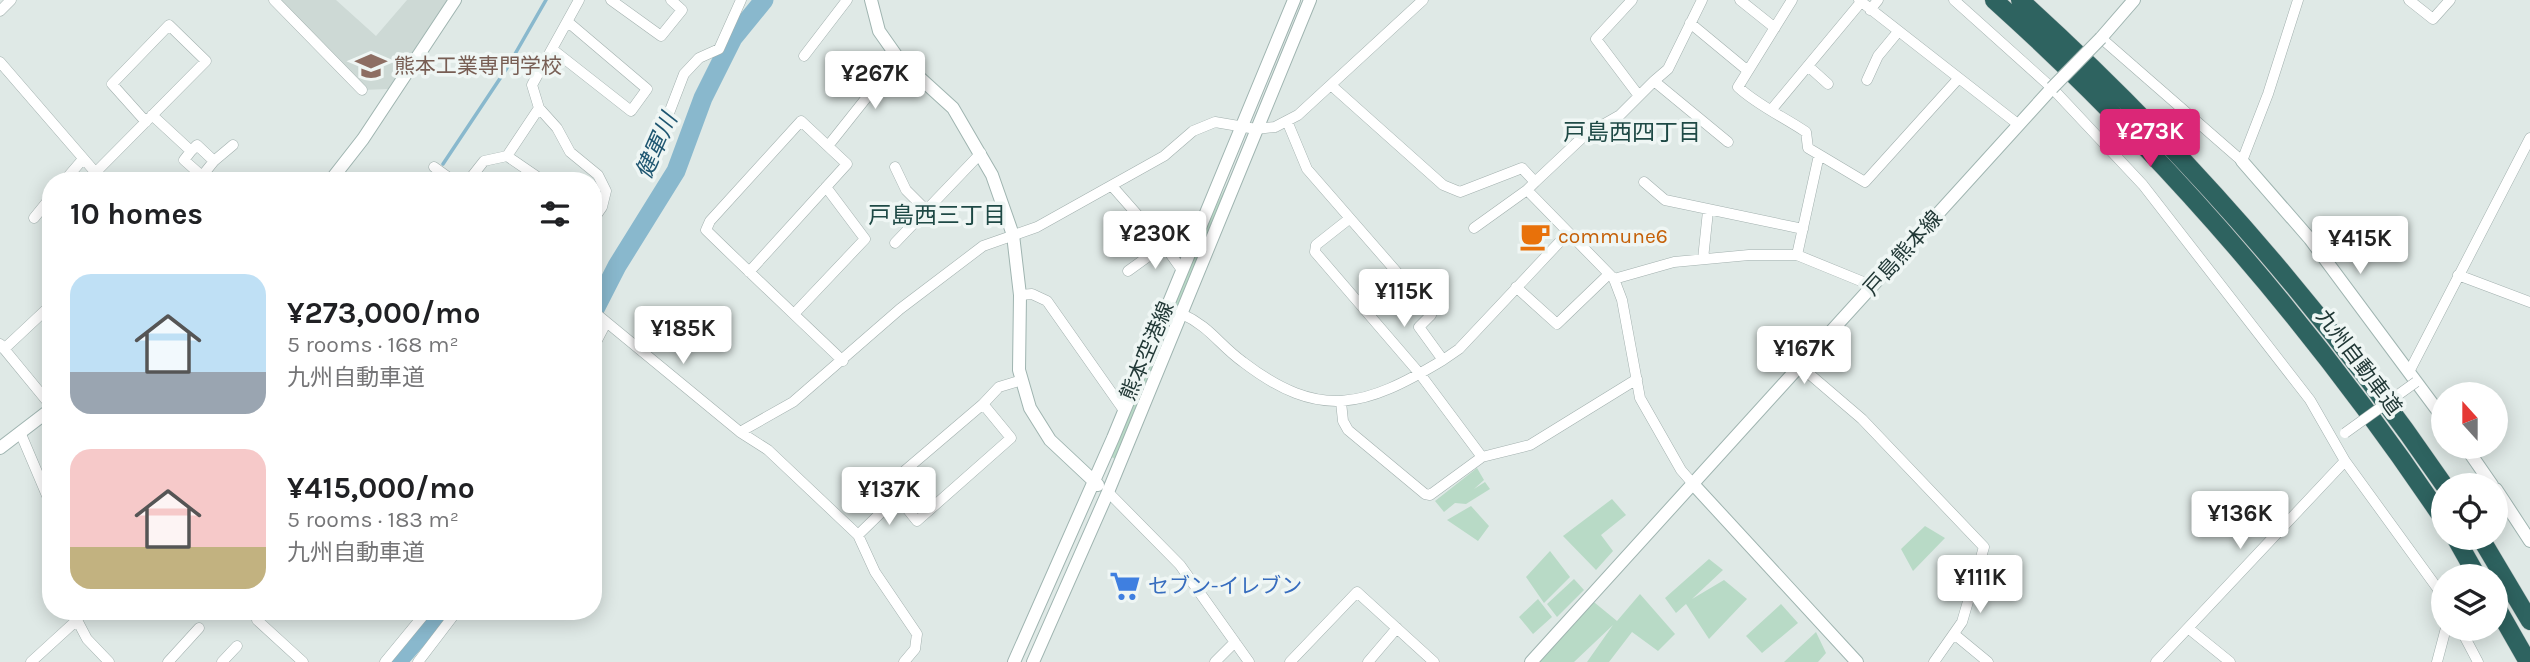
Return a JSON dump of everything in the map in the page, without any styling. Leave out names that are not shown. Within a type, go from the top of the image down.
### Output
[{"type":"highway","name":"九州自動車道","points":[[1994,0],[2119,117],[2229,236],[2284,301],[2385,433],[2431,501]]},
{"type":"highway","name":"九州自動車道","points":[[2020,0],[2132,104],[2188,164],[2298,290],[2400,422],[2436,473]]},
{"type":"highway","points":[[2400,422],[2440,473]]},
{"type":"highway","points":[[2488,550],[2530,621]]},
{"type":"highway","points":[[2499,550],[2530,596]]},
{"type":"highway","points":[[2508,628],[2528,662]]},
{"type":"highway","points":[[2506,641],[2515,662]]},
{"type":"main road","points":[[337,172],[370,128],[455,0]]},
{"type":"main road","points":[[871,0],[879,31],[898,58],[953,108],[981,153],[1003,201],[1013,235],[1020,295],[1022,380],[1040,427],[1108,492]]},
{"type":"main road","name":"熊本空港線","points":[[1014,662],[1094,481],[1294,0]]},
{"type":"main road","name":"熊本空港線","points":[[1033,662],[1108,492],[1310,0]]},
{"type":"main road","name":"戸島熊本線","points":[[1531,662],[2134,0]]},
{"type":"main road","points":[[2242,161],[2310,239],[2431,402]]},
{"type":"main road","points":[[0,448],[42,415]]},
{"type":"main road","points":[[1694,485],[1857,662]]},
{"type":"main road","points":[[2508,507],[2530,541]]},
{"type":"street","points":[[0,12],[11,0]]},
{"type":"street","points":[[274,0],[362,90]]},
{"type":"street","points":[[579,0],[532,85],[539,108],[557,128],[570,152],[594,172]]},
{"type":"street","points":[[611,0],[661,36],[682,10],[671,0]]},
{"type":"street","points":[[656,146],[684,74],[699,58],[719,49],[741,0]]},
{"type":"street","points":[[804,55],[847,0]]},
{"type":"street","points":[[740,432],[793,402],[900,309],[983,246],[1037,227],[1177,148],[1193,131],[1204,126],[1215,122],[1256,129],[1275,127],[1287,121],[1332,86],[1423,0]]},
{"type":"street","points":[[1632,0],[1596,39],[1639,96]]},
{"type":"street","points":[[1474,228],[1531,186],[1585,135],[1620,116],[1668,69],[1702,0]]},
{"type":"street","points":[[1740,0],[1774,28]]},
{"type":"street","points":[[1792,0],[1738,87],[1751,99],[1772,109],[1806,132],[1808,148],[1865,182],[1958,79]]},
{"type":"street","points":[[1870,10],[1878,0]]},
{"type":"street","points":[[1954,0],[2052,88],[2143,185],[2310,400],[2345,461],[2431,580]]},
{"type":"street","points":[[2101,38],[2242,161],[2268,94],[2298,0]]},
{"type":"street","points":[[2409,0],[2433,19],[2450,0]]},
{"type":"street","points":[[1772,109],[1860,1],[1897,33],[2019,125]]},
{"type":"street","points":[[552,49],[631,111],[647,89],[568,22]]},
{"type":"street","points":[[1690,23],[1748,71]]},
{"type":"street","points":[[102,172],[149,119],[206,61],[169,25],[112,84],[149,119],[191,151]]},
{"type":"street","points":[[1867,80],[1878,56],[1897,33]]},
{"type":"street","points":[[828,146],[898,58]]},
{"type":"street","points":[[0,62],[94,172]]},
{"type":"street","points":[[1808,66],[1828,83]]},
{"type":"street","points":[[1654,81],[1728,142]]},
{"type":"street","points":[[1332,86],[1443,185],[1460,192],[1522,168],[1531,186],[1567,233],[1612,276],[1622,300],[1640,398],[1681,470],[1694,485]]},
{"type":"street","points":[[475,172],[484,161],[507,156],[539,108]]},
{"type":"street","points":[[749,272],[847,164],[801,121],[710,221],[706,230],[749,272],[843,361]]},
{"type":"street","points":[[1287,121],[1304,164],[1429,309],[1431,315],[1419,327],[1443,360]]},
{"type":"street","points":[[2333,441],[2412,377],[2458,275],[2530,138]]},
{"type":"street","points":[[198,172],[184,160],[197,145],[214,161]]},
{"type":"street","points":[[205,172],[233,145]]},
{"type":"street","points":[[895,243],[981,153]]},
{"type":"street","points":[[1797,255],[1819,155]]},
{"type":"street","points":[[507,156],[530,172]]},
{"type":"street","points":[[72,172],[83,159]]},
{"type":"street","points":[[434,167],[441,172]]},
{"type":"street","points":[[895,167],[906,190],[926,210]]},
{"type":"street","points":[[1644,182],[1665,200],[1803,229]]},
{"type":"street","points":[[602,183],[606,191],[602,207]]},
{"type":"street","points":[[1112,186],[1164,245],[1182,270]]},
{"type":"street","points":[[794,314],[865,239],[826,187]]},
{"type":"street","points":[[34,218],[42,208]]},
{"type":"street","points":[[1703,259],[1708,211]]},
{"type":"street","points":[[1349,219],[1316,245],[1315,252],[1420,374],[1482,457]]},
{"type":"street","points":[[1180,313],[1207,326],[1239,360],[1278,386],[1300,397],[1341,402],[1385,391],[1420,374],[1459,349],[1567,233]]},
{"type":"street","points":[[1128,271],[1164,245]]},
{"type":"street","points":[[1516,287],[1557,324],[1612,276],[1674,262],[1797,255],[1873,286]]},
{"type":"street","points":[[2458,275],[2530,302]]},
{"type":"street","points":[[1020,295],[1032,294],[1047,301],[1123,409]]},
{"type":"street","points":[[42,313],[2,346],[42,397]]},
{"type":"street","points":[[602,319],[740,432],[768,450],[859,535],[875,572],[917,634],[915,649],[904,662]]},
{"type":"street","points":[[602,331],[606,323]]},
{"type":"street","points":[[1800,366],[1862,419],[1984,547],[1962,622],[1935,662]]},
{"type":"street","points":[[1341,402],[1343,421],[1348,430],[1426,494],[1435,493],[1482,457],[1530,445],[1637,379]]},
{"type":"street","points":[[984,404],[1011,438],[917,521],[887,485],[984,404],[999,387],[1022,380]]},
{"type":"street","points":[[20,432],[42,484]]},
{"type":"street","points":[[2155,662],[2345,461]]},
{"type":"street","points":[[1108,492],[1180,565],[1250,662]]},
{"type":"street","points":[[859,535],[897,497]]},
{"type":"street","points":[[1290,662],[1357,592],[1434,662]]},
{"type":"street","points":[[30,662],[75,620]]},
{"type":"street","points":[[81,620],[87,639],[109,662]]},
{"type":"street","points":[[257,620],[303,662]]},
{"type":"street","points":[[385,662],[420,620]]},
{"type":"street","points":[[418,662],[449,620]]},
{"type":"street","points":[[168,662],[199,628]]},
{"type":"street","points":[[1368,662],[1397,628]]},
{"type":"street","points":[[2188,628],[2230,662]]},
{"type":"street","points":[[1954,634],[1988,662]]},
{"type":"street","points":[[2437,662],[2443,641]]},
{"type":"street","points":[[2467,641],[2478,662]]},
{"type":"street","points":[[1215,662],[1235,642]]},
{"type":"street","points":[[222,662],[237,646]]},
{"type":"street","points":[[1970,662],[1977,653]]},
{"type":"shaded area","name":"熊本工業専門学校","points":[[277,0],[336,0],[376,36],[407,0],[447,0],[388,89],[362,90]]},
{"type":"green space","points":[[1238,162],[1115,459],[1110,456],[1201,236]]},
{"type":"green space","points":[[1477,468],[1484,480],[1474,489],[1485,482],[1490,489],[1466,504],[1455,503],[1444,512],[1435,501]]},
{"type":"green space","points":[[1612,499],[1626,515],[1601,535],[1613,551],[1596,570],[1563,536]]},
{"type":"green space","points":[[1471,506],[1489,526],[1478,541],[1447,520]]},
{"type":"green space","points":[[1925,526],[1945,538],[1913,571],[1901,549]]},
{"type":"green space","points":[[1550,551],[1570,577],[1544,603],[1526,577]]},
{"type":"green space","points":[[1709,559],[1723,570],[1692,599],[1724,580],[1747,599],[1709,639],[1686,604],[1676,613],[1665,598]]},
{"type":"green space","points":[[1574,579],[1584,590],[1557,617],[1547,604]]},
{"type":"green space","points":[[1640,594],[1675,634],[1658,651],[1632,632],[1609,662],[1587,662],[1613,625],[1574,662],[1538,662],[1589,598],[1617,621]]},
{"type":"green space","points":[[1538,599],[1552,617],[1533,634],[1519,617]]},
{"type":"green space","points":[[1781,604],[1798,623],[1762,653],[1746,636]]},
{"type":"green space","points":[[1816,632],[1826,653],[1818,662],[1784,662]]},
{"type":"waterway","points":[[443,164],[507,68],[546,0]]},
{"type":"waterway","name":"健軍川","points":[[602,295],[617,266],[676,171],[703,98],[733,38],[764,0]]},
{"type":"waterway","name":"健軍川","points":[[397,662],[434,620]]},
{"type":"place","name":"熊本工業専門学校","points":[[371,66]]},
{"type":"place","name":"commune6","points":[[1535,236]]},
{"type":"place","name":"セブン-イレブン","points":[[1125,586]]},
{"type":"district","name":"戸島西四丁目","points":[[1632,132]]},
{"type":"district","name":"戸島西三丁目","points":[[937,215]]}]
